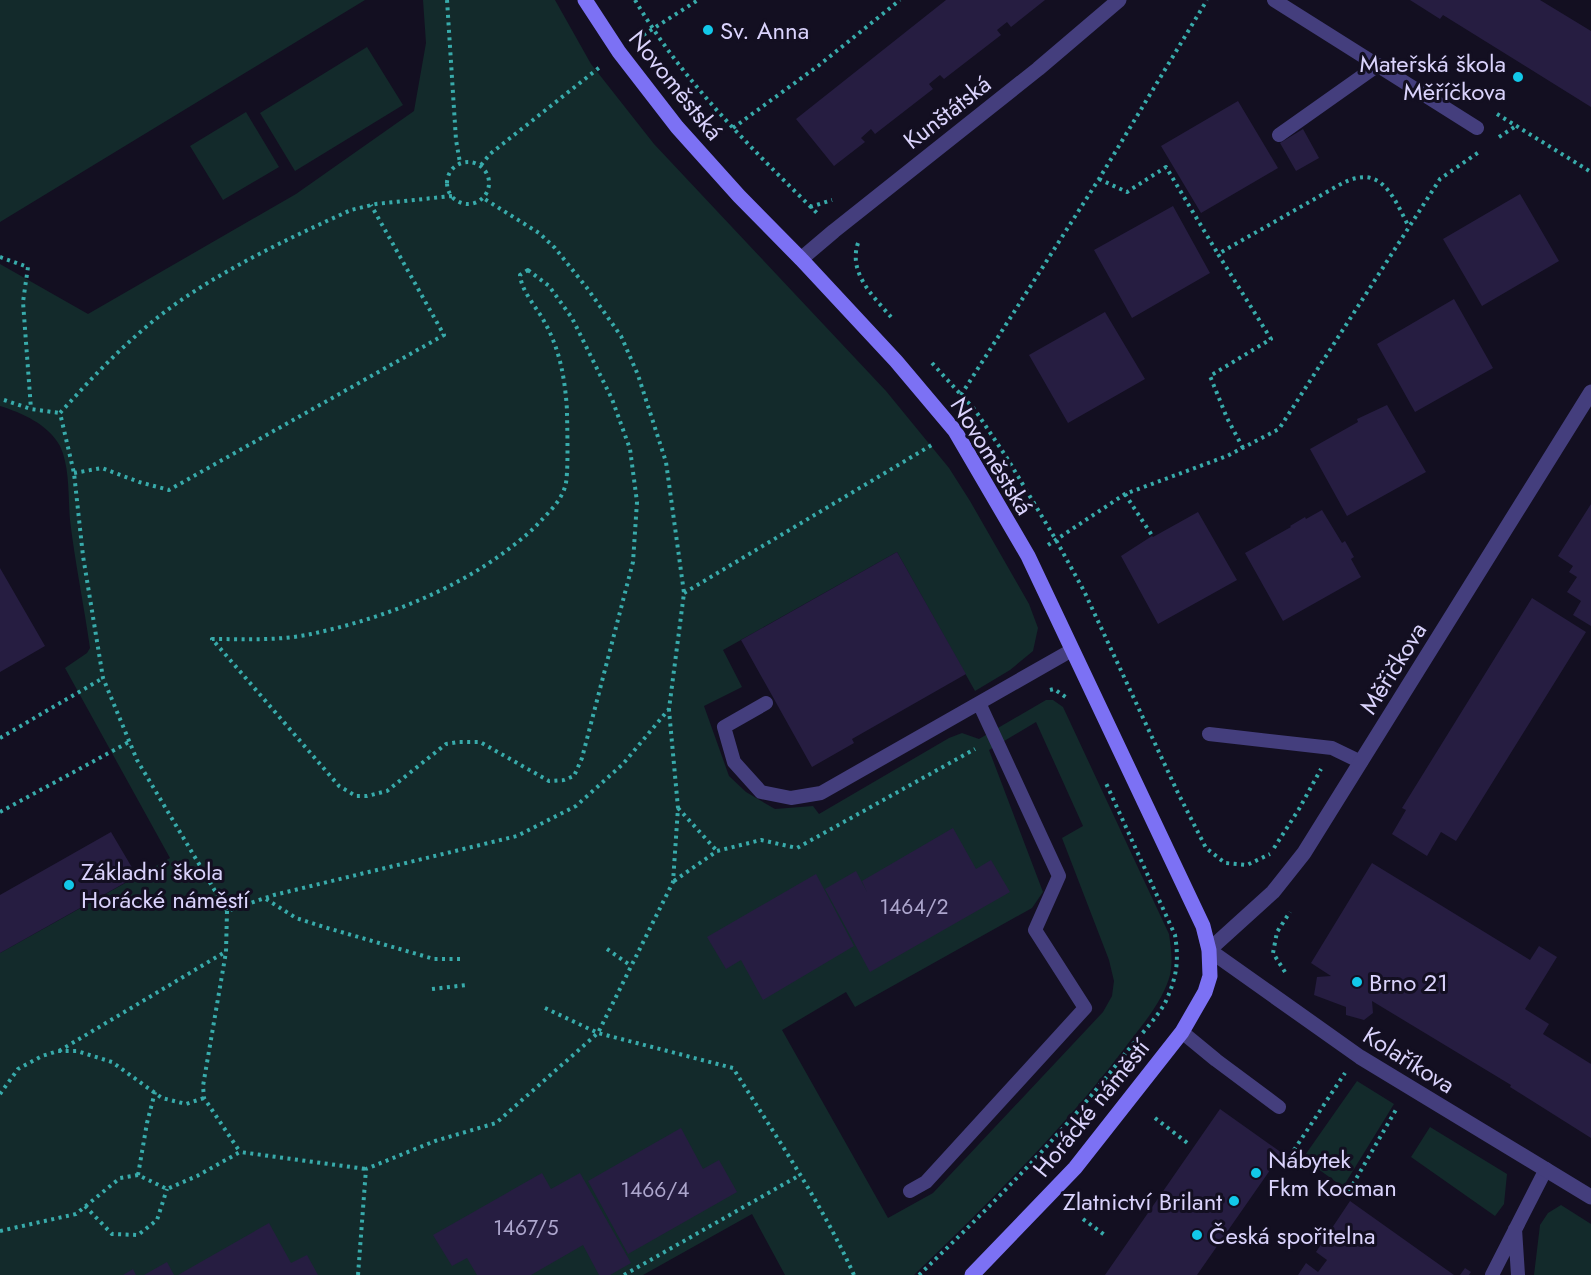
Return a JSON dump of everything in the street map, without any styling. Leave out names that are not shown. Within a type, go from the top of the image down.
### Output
[{"type":"street","name":"Novoměstská","points":[[585,0],[619,52],[677,127],[739,196],[896,361],[954,431],[1028,556],[1176,864],[1203,926],[1209,950]]},
{"type":"street","name":"Kunštátská","points":[[801,259],[1038,69],[1119,0]]},
{"type":"street","name":"Měřičkova","points":[[1209,950],[1279,884],[1304,853],[1591,392]]},
{"type":"street","name":"Horácké náměstí","points":[[972,1275],[1075,1168],[1182,1032],[1205,992],[1210,976],[1209,950]]},
{"type":"street","name":"Kolaříkova","points":[[1209,950],[1360,1057],[1591,1197]]},
{"type":"lane","points":[[1274,0],[1477,128]]},
{"type":"lane","points":[[1279,135],[1378,65]]},
{"type":"lane","points":[[766,703],[724,727],[734,762],[761,792],[791,798],[821,792],[1072,650]]},
{"type":"lane","points":[[910,1191],[926,1182],[1085,1008],[1035,930],[1059,876],[979,703]]},
{"type":"lane","points":[[1209,734],[1332,748],[1361,762]]},
{"type":"lane","points":[[1182,1032],[1279,1107]]},
{"type":"lane","points":[[1492,1275],[1546,1169]]},
{"type":"lane","points":[[1515,1226],[1518,1275]]},
{"type":"path","points":[[447,0],[456,141],[460,163]]},
{"type":"path","points":[[635,0],[651,29],[693,84],[834,231]]},
{"type":"path","points":[[481,165],[490,154],[619,52],[698,0]]},
{"type":"path","points":[[733,128],[818,66],[900,0]]},
{"type":"path","points":[[961,395],[1099,179],[1207,0]]},
{"type":"path","points":[[1497,139],[1516,126]]},
{"type":"path","points":[[1028,556],[1125,494],[1227,456],[1280,429],[1440,179],[1488,146]]},
{"type":"path","points":[[470,161],[481,165],[489,179],[488,193],[477,202],[464,204],[452,196],[447,184],[451,170],[460,163],[470,161]]},
{"type":"path","points":[[1099,179],[1128,192],[1166,167],[1271,339],[1210,376],[1227,418],[1243,448]]},
{"type":"path","points":[[1218,254],[1339,185],[1359,177],[1374,179],[1383,184],[1391,193],[1409,228]]},
{"type":"path","points":[[60,413],[89,380],[152,322],[216,278],[351,210],[452,196]]},
{"type":"path","points":[[86,1206],[112,1234],[138,1235],[157,1220],[167,1189],[197,1176],[240,1152],[366,1169],[435,1141],[496,1123],[598,1033],[673,882],[678,808],[669,709],[684,593],[666,462],[638,375],[621,336],[555,248],[539,233],[483,198]]},
{"type":"path","points":[[75,473],[102,468],[169,490],[444,335],[371,206]]},
{"type":"path","points":[[860,238],[856,247],[857,266],[864,285],[894,319]]},
{"type":"path","points":[[0,257],[28,267],[24,302],[31,409]]},
{"type":"path","points":[[528,270],[538,276],[549,286],[572,318],[612,399],[630,449],[637,502],[633,562],[582,758],[574,776],[564,780],[549,781],[480,742],[459,742],[446,744],[387,791],[356,796],[339,786],[212,639],[264,640],[310,634],[372,618],[424,598],[472,573],[511,547],[531,530],[552,510],[566,487],[567,411],[560,359],[545,323],[521,284],[520,275],[528,270]]},
{"type":"path","points":[[931,361],[975,410],[1056,540],[1084,591],[1178,794],[1206,848],[1225,863],[1247,865],[1270,855],[1299,809],[1332,748]]},
{"type":"path","points":[[4,400],[31,409],[60,413]]},
{"type":"path","points":[[60,413],[75,473],[83,556],[103,678],[136,760],[227,911],[226,952],[202,1086],[204,1098],[240,1152]]},
{"type":"path","points":[[684,593],[954,431]]},
{"type":"path","points":[[1125,494],[1153,537]]},
{"type":"path","points":[[0,737],[103,678]]},
{"type":"path","points":[[1044,692],[1054,689],[1069,699]]},
{"type":"path","points":[[227,911],[266,898],[517,836],[576,806],[623,764],[669,709]]},
{"type":"path","points":[[673,882],[717,851],[761,840],[797,848],[996,737]]},
{"type":"path","points":[[0,812],[129,742]]},
{"type":"path","points":[[920,1275],[1046,1149],[1112,1072],[1165,1003],[1177,973],[1178,953],[1175,935],[1101,771]]},
{"type":"path","points":[[678,808],[717,851]]},
{"type":"path","points":[[266,898],[296,918],[324,927],[434,959],[460,959]]},
{"type":"path","points":[[607,949],[630,965]]},
{"type":"path","points":[[0,1094],[18,1069],[42,1056],[58,1051],[226,952]]},
{"type":"path","points":[[432,990],[467,985]]},
{"type":"path","points":[[545,1008],[598,1033],[733,1068],[800,1175],[854,1275]]},
{"type":"path","points":[[58,1051],[77,1051],[112,1062],[162,1098],[186,1104],[204,1098]]},
{"type":"path","points":[[1293,1150],[1346,1071]]},
{"type":"path","points":[[138,1175],[155,1092]]},
{"type":"path","points":[[1349,1191],[1401,1102]]},
{"type":"path","points":[[1155,1118],[1190,1145]]},
{"type":"path","points":[[358,1275],[366,1169]]},
{"type":"path","points":[[0,1231],[76,1214],[120,1178],[138,1175],[167,1189]]},
{"type":"path","points":[[624,1275],[800,1175]]},
{"type":"path","points":[[1083,1219],[1106,1236]]},
{"type":"green space","points":[[0,0],[365,0],[0,222]]},
{"type":"green space","points":[[423,0],[555,0],[591,64],[654,144],[886,391],[949,468],[1029,604],[1038,628],[1033,651],[1010,670],[975,691],[897,552],[723,650],[742,687],[704,706],[729,776],[746,792],[775,809],[813,806],[819,814],[949,738],[962,733],[979,739],[1046,700],[1053,700],[1063,707],[1169,934],[1172,960],[1170,975],[1163,994],[1146,1020],[1103,1076],[1052,1135],[914,1275],[785,1275],[752,1214],[643,1275],[0,1275],[0,953],[170,858],[65,668],[87,653],[90,648],[72,536],[67,473],[60,446],[49,431],[25,416],[0,406],[0,264],[88,314],[296,194],[414,111],[426,43]],"holes":[[[1036,722],[1083,826],[1062,838],[1109,960],[1114,981],[1112,996],[1103,1012],[933,1193],[888,1218],[782,1030],[846,992],[855,1007],[1032,908],[1043,892],[989,750]]]},
{"type":"green space","points":[[367,47],[403,105],[295,171],[260,113]]},
{"type":"green space","points":[[246,112],[279,167],[223,200],[190,146]]},
{"type":"green space","points":[[1357,1081],[1394,1104],[1343,1187],[1303,1158]]},
{"type":"green space","points":[[1430,1127],[1507,1174],[1504,1204],[1495,1216],[1411,1157]]},
{"type":"green space","points":[[1561,1205],[1591,1224],[1591,1275],[1534,1275],[1540,1225],[1548,1213]]},
{"type":"building","points":[[946,0],[1045,0],[1011,27],[1007,22],[997,30],[1001,35],[944,79],[940,75],[929,84],[933,89],[875,134],[871,129],[861,138],[865,142],[834,166],[796,119]]},
{"type":"building","points":[[1410,0],[1540,0],[1591,31],[1591,107],[1443,15],[1440,19]]},
{"type":"building","points":[[1238,101],[1278,168],[1201,213],[1161,146]]},
{"type":"building","points":[[1303,129],[1319,158],[1296,171],[1280,143]]},
{"type":"building","points":[[1520,194],[1559,261],[1482,306],[1443,239]]},
{"type":"building","points":[[1173,206],[1210,273],[1132,318],[1094,250]]},
{"type":"building","points":[[1454,299],[1493,368],[1415,412],[1377,344]]},
{"type":"building","points":[[1105,312],[1145,379],[1068,423],[1029,355]]},
{"type":"building","points":[[1387,405],[1426,472],[1347,516],[1310,449],[1358,422],[1357,419]]},
{"type":"building","points":[[1591,504],[1591,626],[1573,615],[1581,601],[1567,592],[1577,577],[1569,572],[1573,566],[1558,556]]},
{"type":"building","points":[[1322,510],[1342,543],[1345,541],[1354,557],[1351,559],[1361,577],[1283,621],[1245,553],[1305,517],[1306,519]]},
{"type":"building","points":[[1198,512],[1237,580],[1158,624],[1121,556],[1152,536]]},
{"type":"building","points":[[897,552],[966,674],[852,739],[854,743],[812,767],[741,640]]},
{"type":"building","points":[[0,568],[45,646],[0,672]]},
{"type":"building","points":[[1532,598],[1586,632],[1456,841],[1441,832],[1427,856],[1392,834],[1406,810],[1402,808]]},
{"type":"building","points":[[953,828],[976,869],[991,860],[1010,892],[870,972],[825,889],[856,871],[867,892],[862,881]]},
{"type":"building","name":"Základní škola Horácké náměstí","points":[[111,832],[137,876],[0,953],[0,895]]},
{"type":"building","points":[[1372,863],[1530,960],[1539,946],[1557,957],[1525,1009],[1549,1024],[1543,1034],[1591,1064],[1591,1138],[1510,1087],[1511,1085],[1372,1001],[1373,1013],[1364,1020],[1346,1015],[1346,1007],[1314,995],[1317,977],[1331,976],[1311,963]]},
{"type":"building","points":[[816,874],[854,946],[763,1000],[741,960],[726,969],[707,937]]},
{"type":"building","points":[[1220,1109],[1282,1153],[1197,1275],[1105,1275]]},
{"type":"building","points":[[681,1128],[703,1169],[719,1160],[737,1192],[628,1254],[588,1181]]},
{"type":"building","points":[[542,1173],[551,1189],[580,1173],[631,1263],[610,1275],[599,1275],[583,1245],[531,1275],[477,1275],[467,1258],[452,1266],[433,1235]]},
{"type":"building","points":[[1350,1201],[1454,1275],[1298,1275],[1306,1263],[1318,1272],[1327,1260],[1316,1252]]},
{"type":"building","points":[[269,1223],[291,1263],[307,1255],[318,1275],[178,1275]]},
{"type":"building","points":[[167,1262],[174,1275],[144,1275]]},
{"type":"building","points":[[1465,1268],[1471,1272],[1469,1275],[1460,1275]]},
{"type":"building","points":[[133,1269],[136,1275],[123,1275]]},
{"type":"place","name":"Sv. Anna","points":[[708,30]]},
{"type":"place","name":"Mateřská škola Měříčkova","points":[[1518,77]]},
{"type":"place","name":"Základní škola Horácké náměstí","points":[[69,885]]},
{"type":"place","name":"Brno 21","points":[[1357,982]]},
{"type":"place","name":"Nábytek Fkm Kocman","points":[[1256,1173]]},
{"type":"place","name":"Zlatnictví Brilant","points":[[1234,1201]]},
{"type":"place","name":"Česká spořitelna","points":[[1197,1235]]}]
